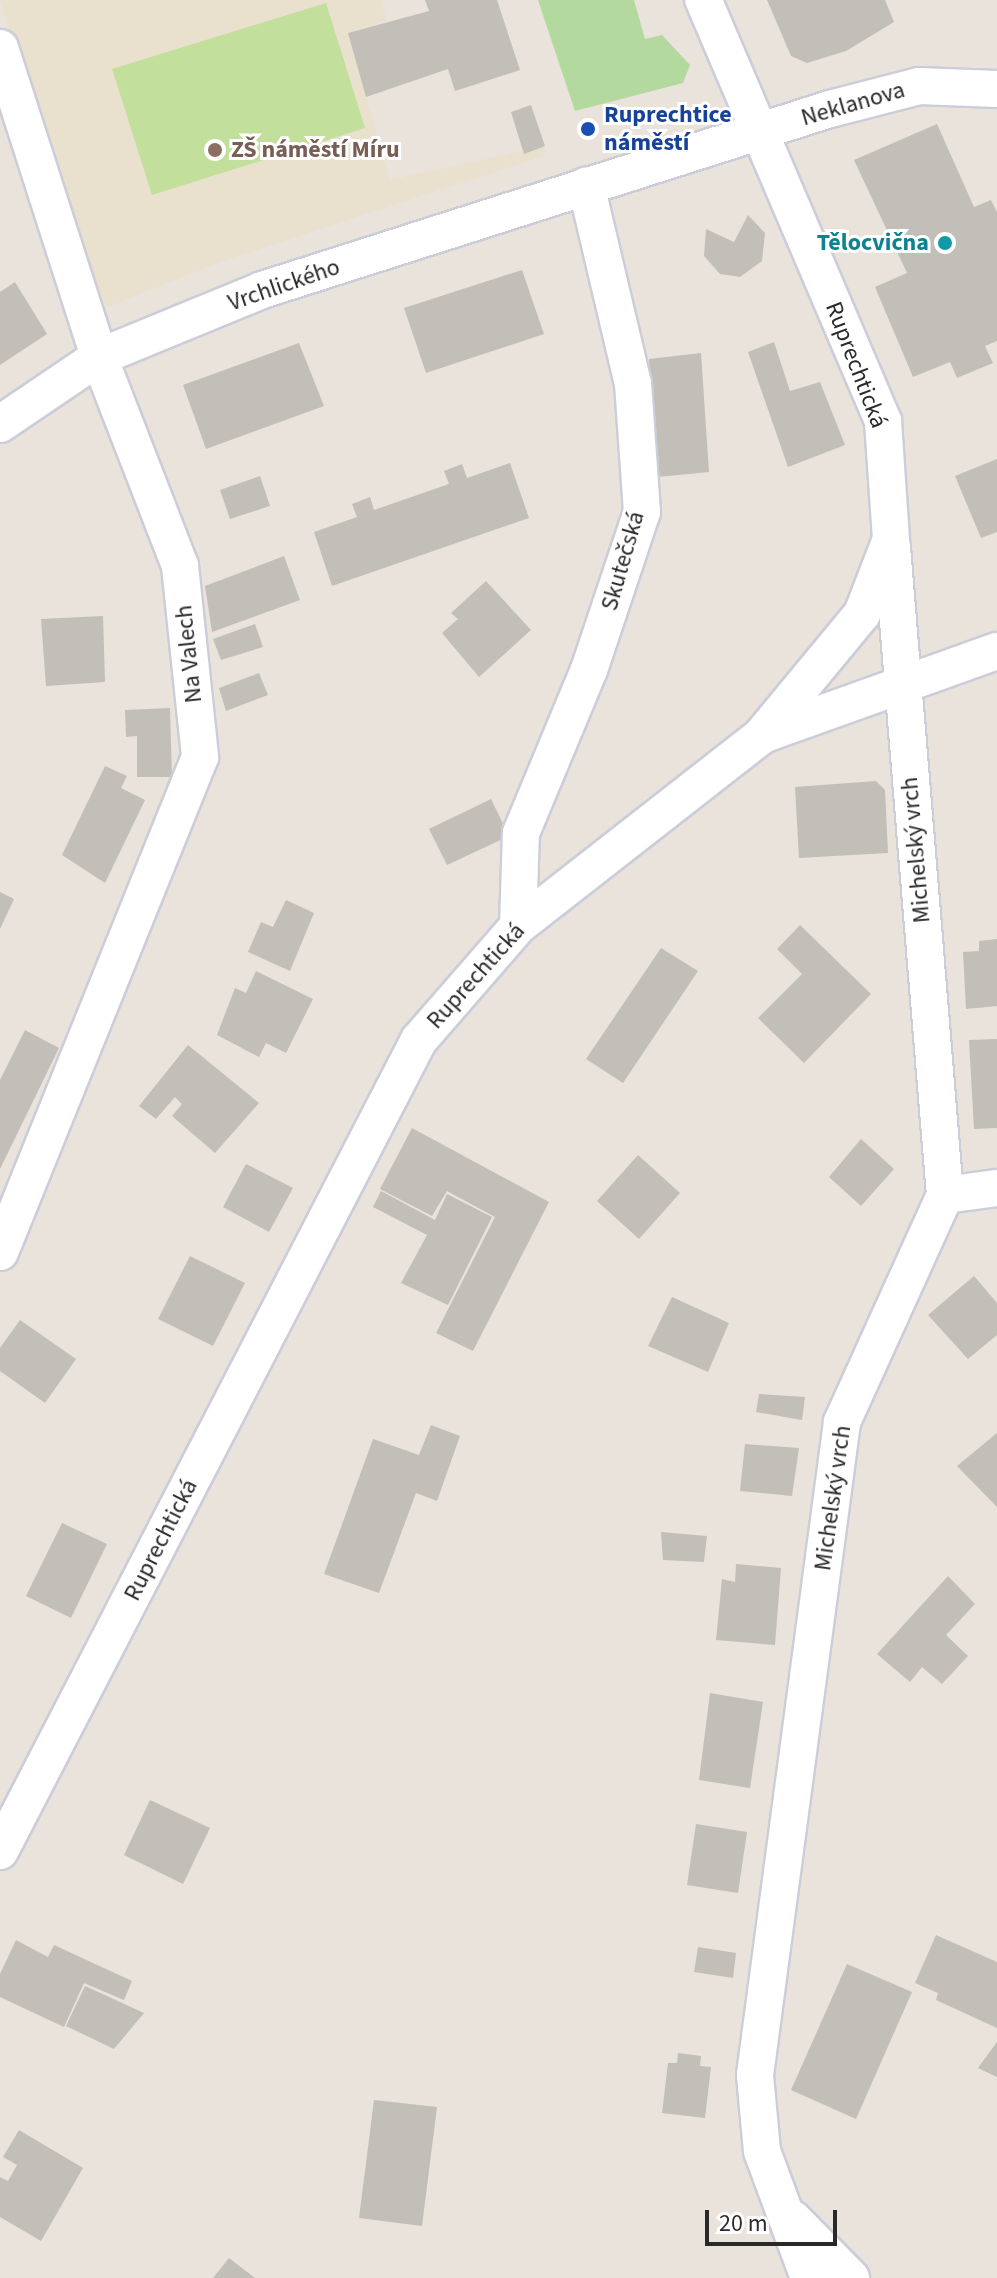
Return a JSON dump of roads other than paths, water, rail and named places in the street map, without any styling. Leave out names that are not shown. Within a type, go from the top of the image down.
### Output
[{"type":"street","name":"Ruprechtická","points":[[0,1851],[419,1040],[518,926],[761,736],[862,614],[891,539],[883,421],[703,0]]},
{"type":"street","name":"Na Valech","points":[[0,48],[99,357],[180,566],[200,757],[0,1252]]},
{"type":"street","name":"Neklanova","points":[[586,185],[758,131],[919,86],[997,89]]},
{"type":"street","name":"Vrchlického","points":[[0,424],[99,357],[262,290],[586,185]]},
{"type":"street","name":"Skutečská","points":[[518,926],[521,833],[589,670],[642,512],[633,384],[586,185]]},
{"type":"street","name":"Michelský vrch","points":[[809,2278],[762,2151],[755,2075],[842,1422],[945,1195],[891,539]]},
{"type":"street","points":[[761,736],[902,681],[997,651]]},
{"type":"street","points":[[945,1195],[997,1188]]},
{"type":"street","points":[[786,2212],[851,2278]]},
{"type":"place","name":"Ruprechtice náměstí","points":[[588,129]]},
{"type":"place","name":"ZŠ náměstí Míru","points":[[215,150]]},
{"type":"place","name":"Tělocvična","points":[[945,243]]}]
